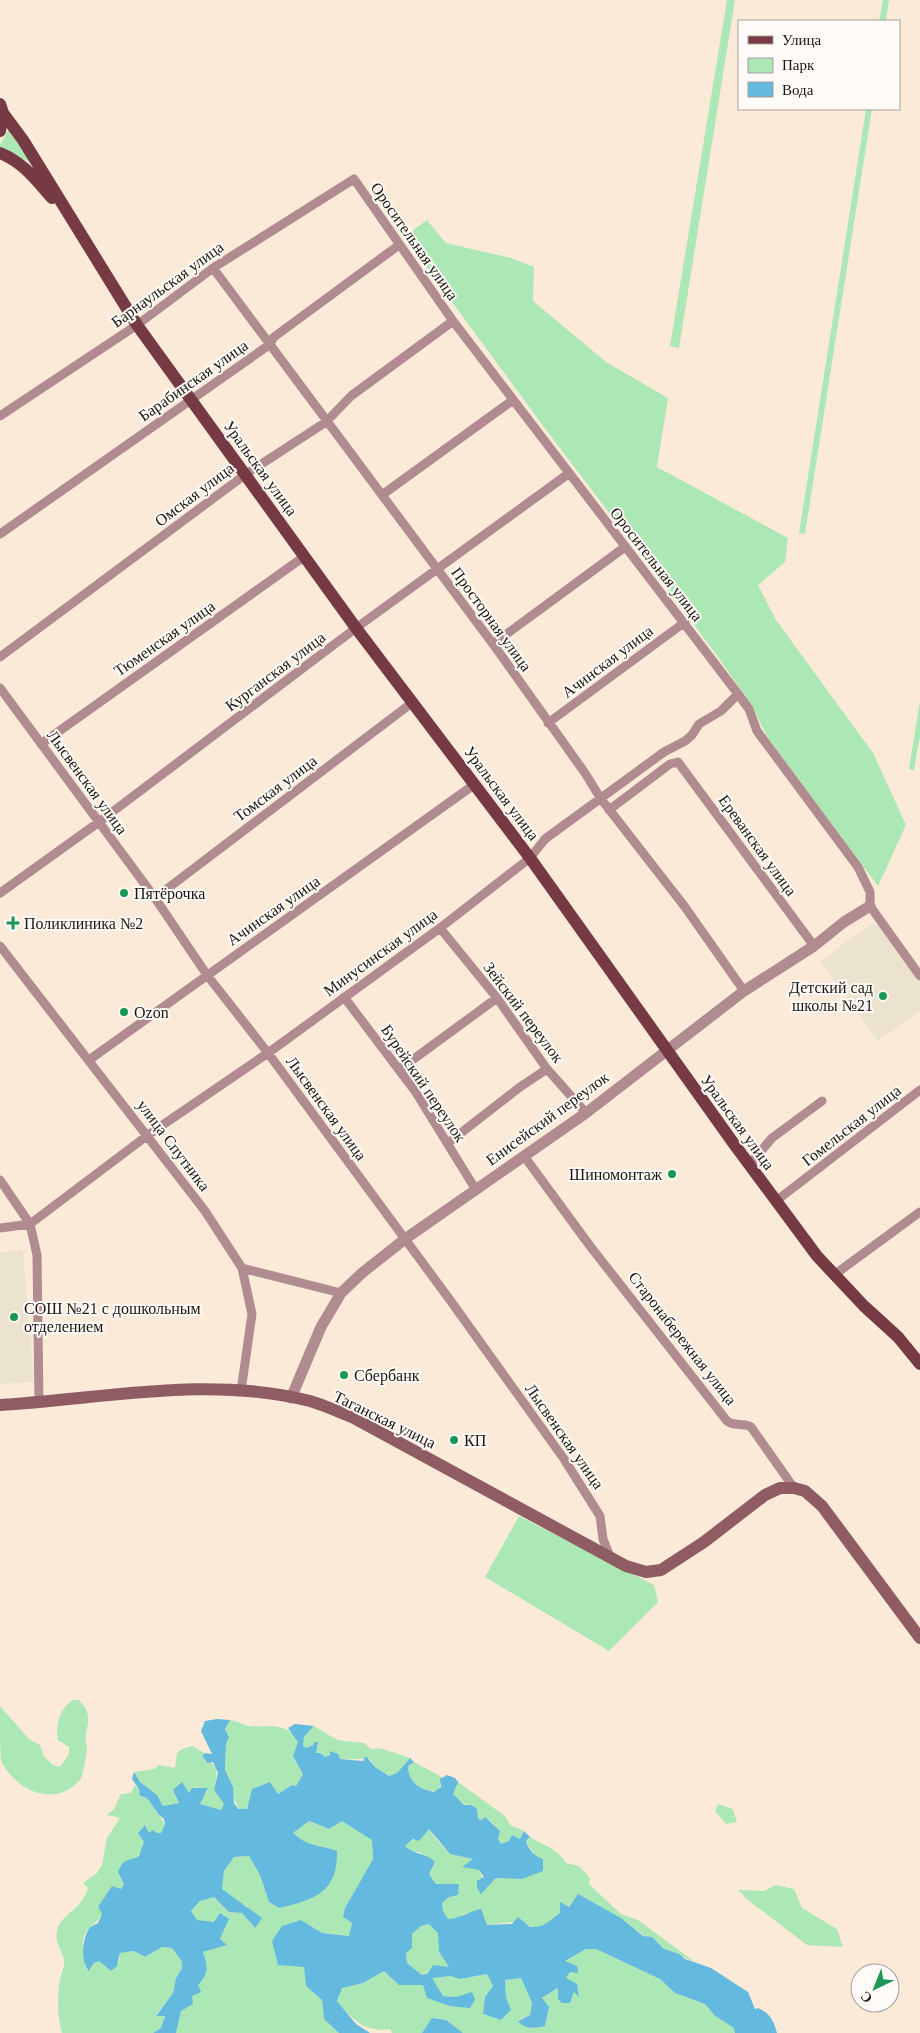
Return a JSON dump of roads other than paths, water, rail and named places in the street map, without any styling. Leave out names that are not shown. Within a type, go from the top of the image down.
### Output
[{"type":"main road","points":[[0,131],[1,108]]},
{"type":"main road","name":"Уральская улица","points":[[1,108],[23,140],[137,325],[356,628],[530,858],[776,1201],[834,1275],[898,1337],[920,1364]]},
{"type":"main road","name":"Уральская улица","points":[[0,153],[15,159],[30,172],[75,226]]},
{"type":"main road","name":"Таганская улица","points":[[0,1406],[183,1388],[241,1391],[311,1402],[352,1417],[626,1566],[646,1572],[661,1570],[704,1542],[765,1495],[780,1488],[794,1488]]},
{"type":"main road","name":"Старонабережная улица","points":[[794,1488],[812,1495],[822,1506],[920,1638]]},
{"type":"street","name":"Оросительная улица","points":[[354,179],[453,321],[749,709],[757,731],[858,867],[870,892],[870,906],[920,976]]},
{"type":"street","name":"Барнаульская улица","points":[[0,416],[137,325],[213,268],[354,179]]},
{"type":"street","name":"Барабинская улица","points":[[0,534],[269,345],[274,336],[399,245]]},
{"type":"street","name":"Просторная улица","points":[[213,268],[492,644],[601,799],[685,907],[744,991]]},
{"type":"street","name":"Омская улица","points":[[0,657],[246,474],[326,422],[351,396],[453,321]]},
{"type":"street","points":[[382,495],[513,400]]},
{"type":"street","name":"Курганская улица","points":[[0,893],[99,822],[356,628],[568,474]]},
{"type":"street","points":[[492,644],[625,547]]},
{"type":"street","name":"Тюменская улица","points":[[41,744],[305,556]]},
{"type":"street","name":"Ачинская улица","points":[[548,723],[684,622]]},
{"type":"street","name":"Лысвенская улица","points":[[0,688],[154,898],[207,975],[268,1053],[405,1239],[593,1503],[600,1516],[603,1538],[610,1556]]},
{"type":"street","name":"Минусинская улица","points":[[30,1224],[148,1135],[268,1053],[440,928],[530,858],[545,840],[664,752],[685,741],[692,735],[699,724],[721,710],[738,694]]},
{"type":"street","name":"Томская улица","points":[[154,898],[413,702]]},
{"type":"street","name":"Ереванская улица","points":[[609,810],[670,764],[678,762],[814,946]]},
{"type":"street","name":"Ачинская улица","points":[[89,1060],[475,784]]},
{"type":"street","name":"Енисейский переулок","points":[[291,1398],[321,1327],[340,1293],[405,1239],[586,1113],[744,991],[814,946],[844,922],[870,906]]},
{"type":"street","name":"Зейский переулок","points":[[440,928],[497,998],[548,1069],[586,1113]]},
{"type":"street","name":"улица Спутника","points":[[0,946],[148,1135],[205,1211],[242,1268],[252,1314],[241,1391]]},
{"type":"street","name":"Бурейский переулок","points":[[344,997],[400,1070],[476,1190]]},
{"type":"street","points":[[400,1070],[497,998]]},
{"type":"street","points":[[448,1143],[520,1087],[548,1069]]},
{"type":"street","name":"Гомельская улица","points":[[776,1201],[920,1090]]},
{"type":"street","points":[[749,1165],[772,1138],[822,1101]]},
{"type":"street","name":"Старонабережная улица","points":[[524,1156],[590,1246],[727,1421],[731,1424],[747,1425],[751,1428],[794,1488]]},
{"type":"street","points":[[0,1180],[30,1224],[36,1254],[39,1402]]},
{"type":"street","points":[[834,1275],[920,1212]]},
{"type":"street","points":[[0,1228],[30,1224]]},
{"type":"street","points":[[242,1268],[340,1293]]},
{"type":"water","points":[[217,1719],[230,1720],[225,1729],[229,1737],[226,1744],[225,1770],[233,1787],[234,1803],[238,1809],[247,1809],[252,1789],[270,1782],[278,1794],[292,1785],[296,1786],[303,1774],[293,1756],[298,1742],[288,1728],[295,1724],[314,1726],[304,1737],[303,1745],[306,1748],[313,1745],[314,1742],[318,1742],[316,1753],[320,1753],[325,1757],[330,1755],[330,1751],[338,1754],[340,1759],[363,1761],[366,1756],[375,1767],[389,1776],[397,1773],[410,1758],[414,1762],[408,1766],[410,1777],[420,1787],[434,1792],[441,1787],[440,1779],[447,1775],[455,1778],[458,1782],[453,1794],[464,1805],[471,1805],[477,1809],[478,1819],[482,1820],[485,1817],[500,1831],[498,1839],[501,1844],[509,1841],[512,1835],[520,1839],[524,1831],[530,1837],[526,1841],[527,1844],[534,1854],[543,1859],[543,1871],[522,1879],[496,1878],[481,1894],[477,1888],[477,1881],[484,1877],[479,1870],[462,1867],[473,1859],[450,1854],[429,1829],[419,1841],[413,1839],[405,1846],[435,1862],[429,1874],[436,1884],[459,1884],[458,1895],[449,1897],[442,1903],[443,1911],[448,1919],[457,1918],[481,1909],[487,1925],[512,1924],[518,1917],[530,1927],[539,1926],[560,1913],[560,1902],[569,1907],[578,1894],[621,1918],[643,1936],[652,1937],[664,1949],[711,1968],[748,1992],[755,2009],[758,2008],[768,2015],[773,2021],[777,2033],[735,2033],[734,2028],[715,2016],[705,2004],[675,1993],[660,1979],[596,1949],[586,1949],[565,1961],[577,1966],[578,1973],[570,1972],[566,1978],[577,1984],[579,1997],[574,1992],[570,2003],[562,2003],[558,1999],[558,1988],[542,1998],[549,2007],[545,2026],[527,2027],[518,2021],[530,2015],[532,2003],[521,1978],[505,1980],[506,1997],[511,2010],[501,2020],[483,2014],[485,1997],[493,1986],[487,1974],[460,1979],[451,1976],[432,1978],[443,1996],[456,1997],[472,1992],[475,2000],[470,2008],[450,2006],[427,1998],[423,1985],[399,1985],[384,1971],[363,1983],[342,1988],[337,2001],[356,2024],[370,2033],[339,2033],[324,2019],[322,2000],[306,1986],[304,1967],[278,1965],[272,1941],[282,1926],[301,1920],[322,1933],[349,1936],[352,1923],[343,1917],[345,1908],[373,1859],[372,1840],[342,1821],[329,1829],[309,1821],[293,1833],[309,1843],[337,1851],[336,1865],[329,1885],[313,1897],[279,1908],[269,1902],[260,1875],[249,1856],[234,1857],[224,1871],[222,1889],[262,1918],[255,1928],[242,1913],[229,1912],[214,1897],[200,1901],[191,1911],[197,1920],[214,1922],[220,1913],[229,1919],[220,1939],[227,1945],[203,1952],[207,1970],[198,1985],[201,1992],[192,1996],[193,2004],[181,2011],[176,2033],[153,2033],[161,2028],[165,2016],[156,2016],[173,1993],[176,1978],[182,1968],[182,1962],[172,1948],[162,1947],[145,1957],[134,1951],[120,1953],[117,1966],[111,1971],[99,1961],[94,1963],[89,1971],[83,1956],[85,1937],[90,1927],[98,1923],[102,1914],[98,1907],[112,1886],[121,1889],[124,1884],[118,1872],[120,1867],[124,1862],[139,1856],[144,1842],[138,1833],[145,1825],[149,1833],[153,1830],[161,1833],[165,1824],[164,1819],[147,1798],[140,1796],[139,1789],[132,1779],[134,1772],[140,1782],[157,1795],[163,1806],[179,1803],[173,1790],[182,1782],[189,1793],[192,1788],[208,1788],[200,1804],[221,1810],[224,1804],[214,1790],[218,1773],[213,1762],[208,1763],[202,1756],[205,1753],[212,1754],[201,1731],[205,1721]],"holes":[[[429,1924],[438,1933],[439,1952],[449,1967],[433,1965],[428,1973],[422,1975],[407,1963],[406,1953],[412,1948],[412,1934],[421,1926]]]},
{"type":"water","points":[[432,2018],[446,2020],[463,2033],[422,2033]]},
{"type":"place","name":"Пятёрочка","points":[[124,893]]},
{"type":"place","name":"Поликлиника №2","points":[[13,923]]},
{"type":"place","name":"Детский сад школы №21","points":[[883,996]]},
{"type":"place","name":"Ozon","points":[[124,1012]]},
{"type":"place","name":"Шиномонтаж","points":[[672,1174]]},
{"type":"place","name":"СОШ №21 с дошкольным отделением","points":[[14,1317]]},
{"type":"place","name":"Сбербанк","points":[[344,1375]]},
{"type":"place","name":"КП","points":[[454,1440]]}]
